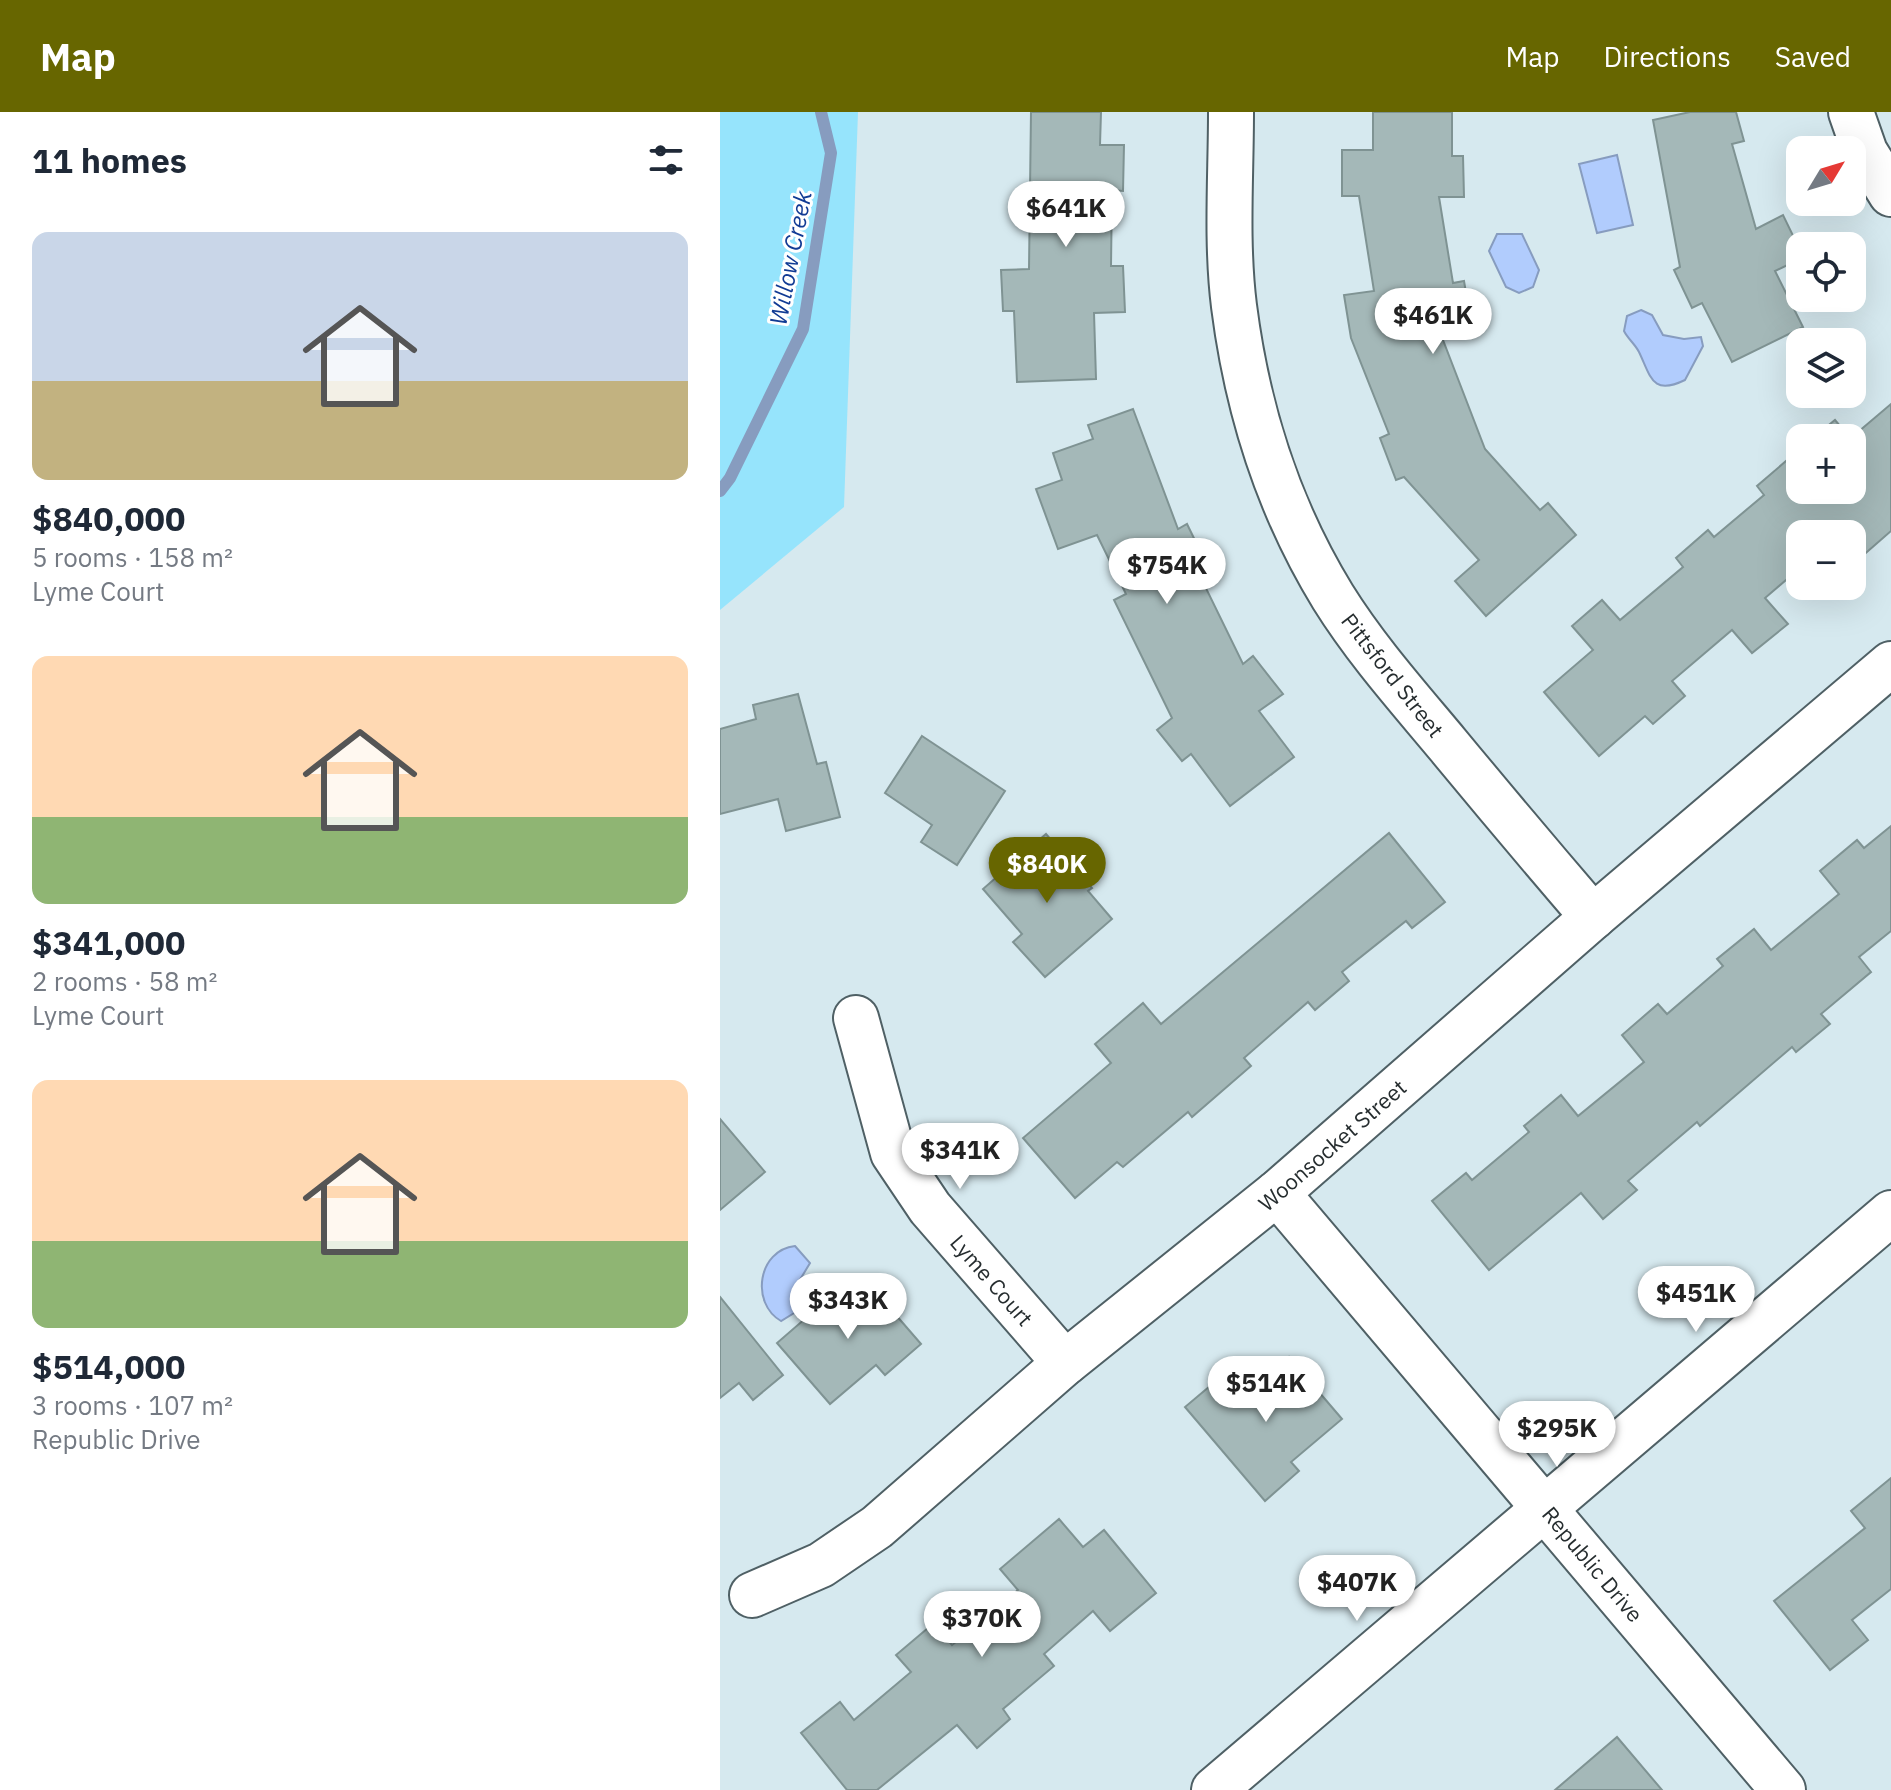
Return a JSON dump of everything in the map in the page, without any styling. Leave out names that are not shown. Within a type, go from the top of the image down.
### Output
[{"type":"street","name":"Pittsford Street","points":[[1231,112],[1230,240],[1234,304],[1246,378],[1267,454],[1296,528],[1332,596],[1372,655],[1593,917]]},
{"type":"street","points":[[1851,112],[1865,152],[1891,194]]},
{"type":"street","name":"Woonsocket Street","points":[[752,1595],[821,1565],[877,1527],[1065,1363],[1277,1193],[1593,917],[1891,664]]},
{"type":"street","name":"Lyme Court","points":[[856,1018],[893,1153],[930,1208],[1065,1363]]},
{"type":"street","name":"Republic Drive","points":[[1277,1193],[1783,1790]]},
{"type":"street","points":[[1214,1790],[1891,1213]]},
{"type":"shaded area","points":[[720,112],[858,112],[844,507],[720,610]]},
{"type":"shaded area","points":[[1617,155],[1633,225],[1597,233],[1579,164]]},
{"type":"shaded area","points":[[1497,234],[1522,234],[1539,270],[1533,287],[1519,293],[1506,287],[1489,251]]},
{"type":"shaded area","points":[[1641,310],[1652,315],[1663,335],[1684,339],[1701,337],[1703,346],[1685,380],[1666,386],[1659,385],[1650,376],[1624,331],[1627,316]]},
{"type":"shaded area","points":[[795,1246],[810,1263],[795,1288],[800,1302],[799,1310],[781,1321],[771,1313],[765,1302],[762,1278],[773,1257]]},
{"type":"building","points":[[1031,112],[1101,112],[1100,145],[1124,145],[1123,191],[1112,190],[1111,266],[1123,266],[1125,312],[1094,313],[1096,379],[1017,382],[1014,311],[1003,311],[1001,270],[1029,269]]},
{"type":"building","points":[[1373,112],[1452,112],[1452,156],[1463,156],[1464,197],[1439,197],[1453,283],[1464,281],[1471,322],[1438,327],[1485,449],[1540,510],[1548,503],[1576,535],[1486,616],[1455,581],[1479,560],[1404,477],[1396,480],[1380,438],[1389,434],[1351,338],[1344,295],[1374,291],[1359,196],[1342,196],[1342,150],[1373,150]]},
{"type":"building","points":[[1690,112],[1736,112],[1744,141],[1732,144],[1756,229],[1783,215],[1791,232],[1786,232],[1786,266],[1775,271],[1786,293],[1786,312],[1796,312],[1803,327],[1786,328],[1786,335],[1732,362],[1702,303],[1692,308],[1674,270],[1680,267],[1653,120]]},
{"type":"building","points":[[1891,404],[1891,531],[1866,553],[1866,520],[1786,520],[1786,580],[1765,598],[1788,624],[1752,653],[1732,630],[1672,681],[1685,696],[1653,724],[1645,716],[1599,756],[1544,692],[1593,650],[1572,626],[1602,600],[1620,620],[1683,567],[1676,558],[1708,530],[1714,537],[1764,495],[1757,486],[1786,461],[1786,504],[1866,504],[1866,425]]},
{"type":"building","points":[[1133,409],[1178,529],[1187,524],[1209,569],[1199,574],[1243,664],[1253,656],[1283,694],[1259,711],[1294,757],[1230,806],[1191,754],[1182,761],[1157,730],[1172,718],[1114,600],[1126,594],[1097,535],[1058,549],[1036,489],[1062,480],[1053,453],[1093,439],[1088,425]]},
{"type":"building","points":[[798,694],[817,764],[826,762],[840,817],[786,831],[778,799],[720,814],[720,729],[756,719],[753,705]]},
{"type":"building","points":[[922,736],[1005,791],[957,865],[921,842],[932,825],[885,793]]},
{"type":"building","points":[[1891,826],[1891,931],[1859,957],[1871,972],[1821,1014],[1830,1024],[1796,1052],[1792,1047],[1700,1126],[1697,1122],[1628,1181],[1637,1190],[1603,1219],[1581,1193],[1489,1270],[1432,1201],[1466,1173],[1472,1180],[1529,1132],[1524,1126],[1561,1095],[1578,1116],[1644,1062],[1622,1035],[1658,1004],[1667,1014],[1723,966],[1717,959],[1754,929],[1771,950],[1839,894],[1820,871],[1857,840],[1864,848]]},
{"type":"building","points":[[1389,833],[1445,902],[1412,928],[1406,921],[1342,972],[1349,981],[1315,1010],[1308,1002],[1244,1058],[1251,1066],[1192,1117],[1188,1112],[1123,1167],[1117,1162],[1075,1198],[1023,1138],[1111,1063],[1095,1044],[1143,1003],[1161,1024]]},
{"type":"building","points":[[1046,834],[1092,888],[1088,891],[1112,919],[1045,977],[1013,942],[1022,934],[983,889]]},
{"type":"building","points":[[720,1119],[765,1172],[720,1210]]},
{"type":"building","points":[[863,1277],[921,1344],[885,1375],[876,1365],[830,1404],[777,1343],[829,1298],[834,1302]]},
{"type":"building","points":[[720,1297],[783,1375],[753,1400],[739,1383],[720,1398]]},
{"type":"building","points":[[1289,1357],[1342,1419],[1291,1462],[1299,1471],[1265,1501],[1185,1407],[1222,1376],[1241,1398]]},
{"type":"building","points":[[1891,1478],[1891,1589],[1852,1620],[1868,1640],[1830,1670],[1774,1601],[1865,1528],[1851,1511]]},
{"type":"building","points":[[1059,1519],[1083,1547],[1104,1530],[1156,1593],[1110,1631],[1093,1611],[1044,1654],[1054,1666],[1003,1709],[1010,1719],[977,1748],[957,1725],[877,1790],[847,1790],[801,1733],[840,1702],[854,1720],[911,1672],[896,1655],[934,1623],[952,1645],[1018,1590],[1000,1569]]},
{"type":"building","points":[[1617,1737],[1662,1790],[1555,1790]]},
{"type":"waterway","name":"Willow Creek","points":[[720,491],[730,478],[803,329],[831,153],[821,112]]}]
